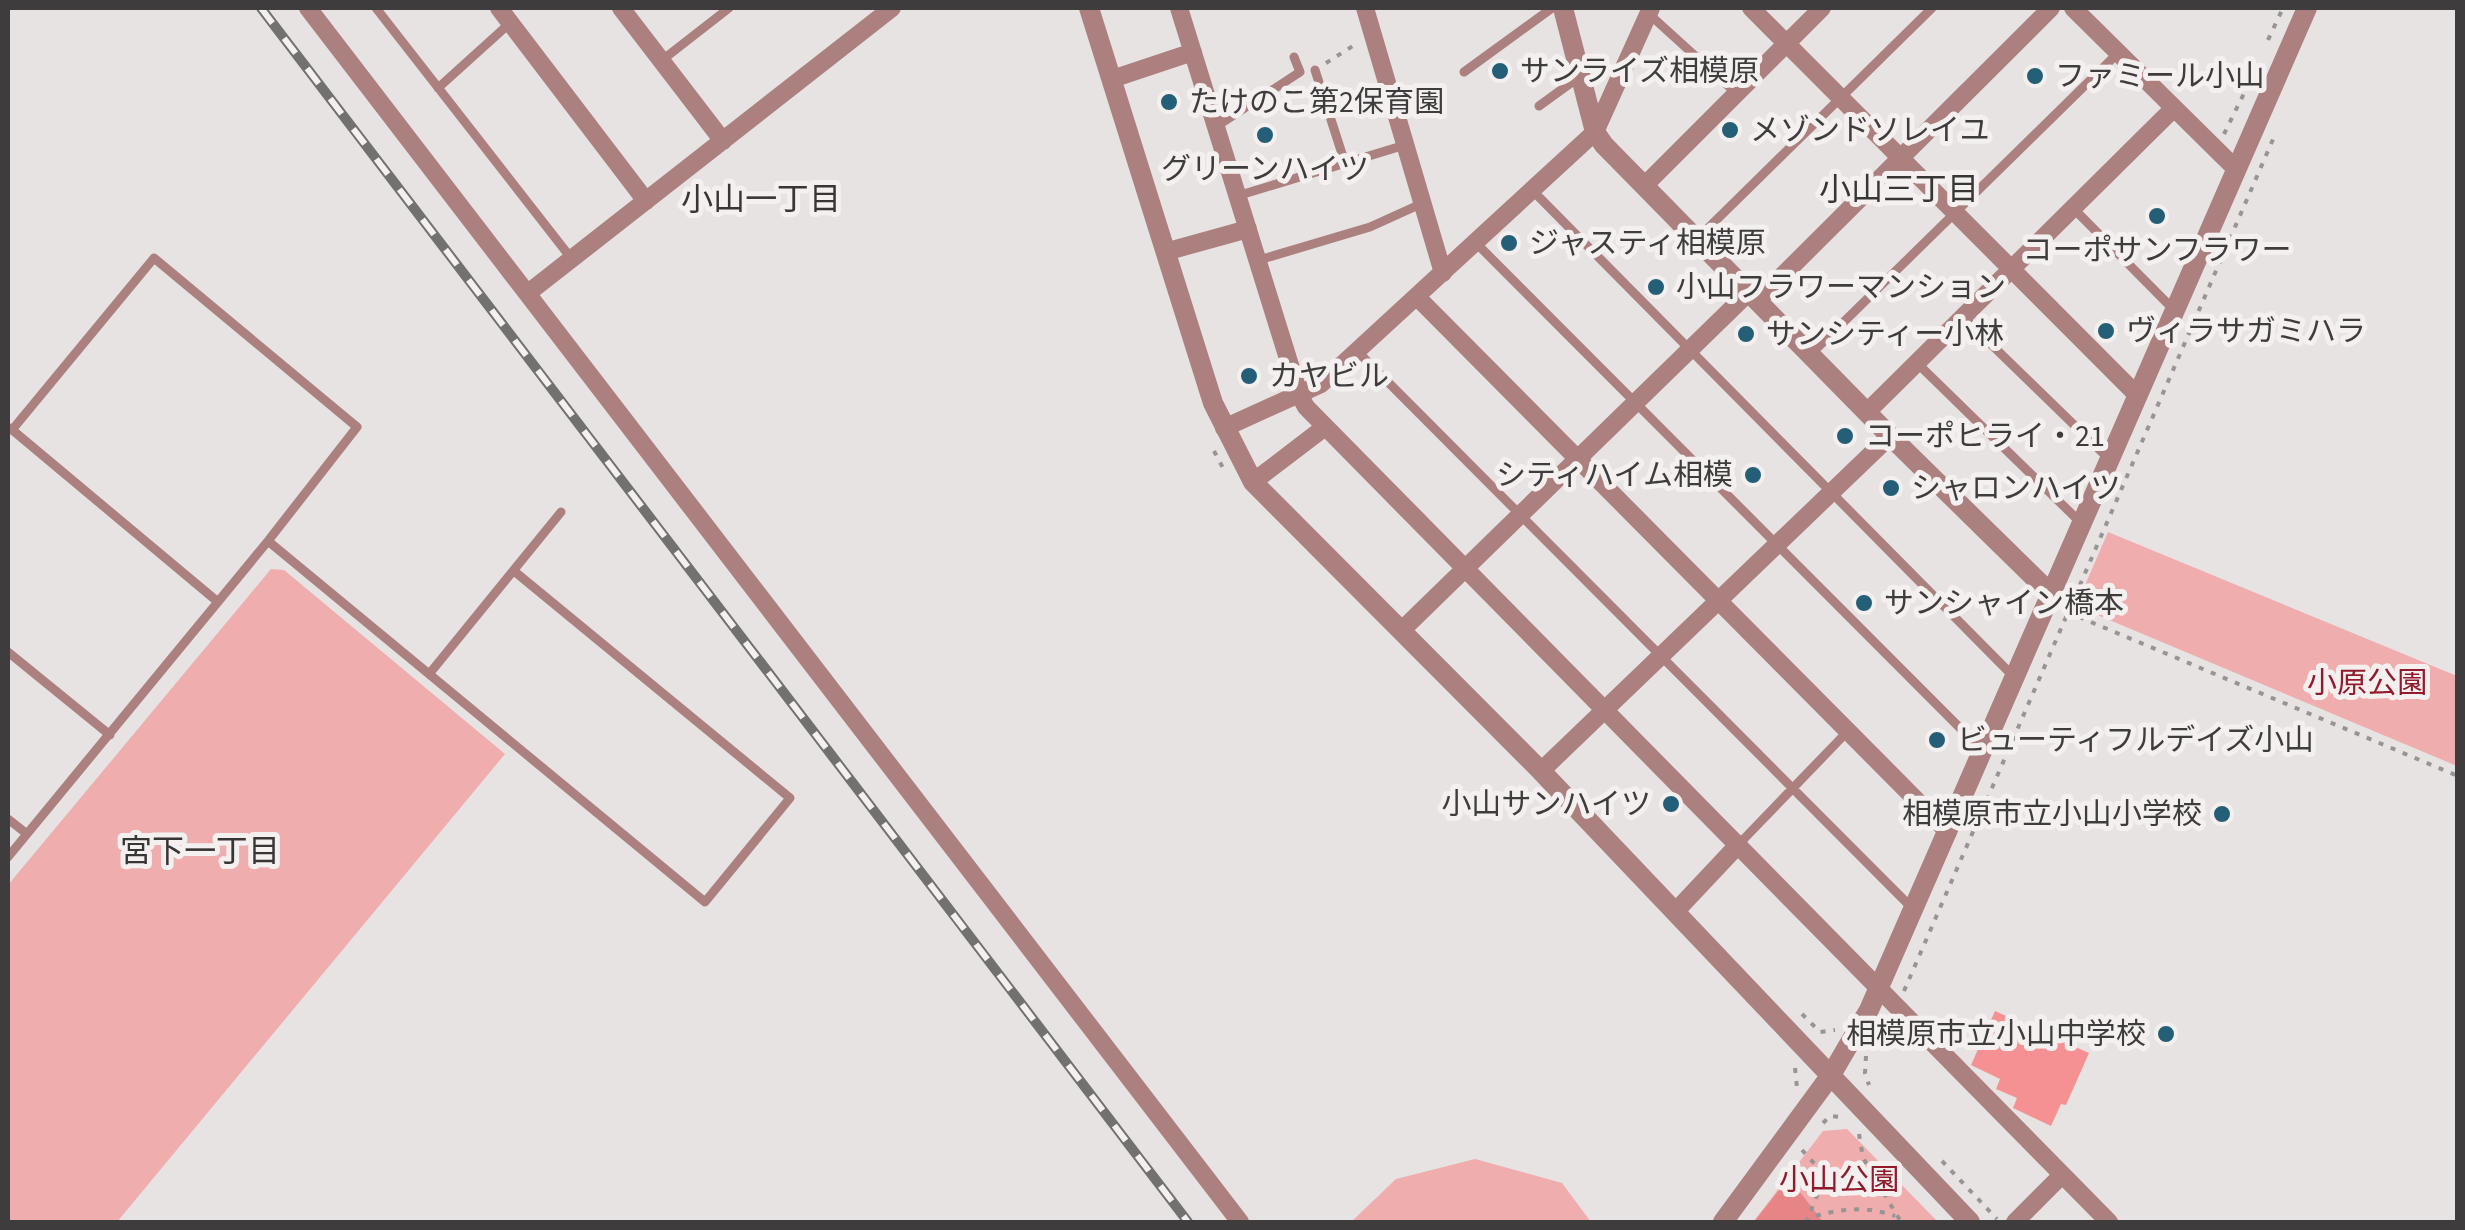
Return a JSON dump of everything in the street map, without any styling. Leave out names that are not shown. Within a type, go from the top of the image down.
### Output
[{"type":"street","points":[[308,8],[1240,1222]]},
{"type":"street","points":[[526,8],[505,15],[646,201]]},
{"type":"street","points":[[621,8],[722,141]]},
{"type":"street","points":[[528,293],[892,8]]},
{"type":"street","points":[[1090,8],[1224,428],[1253,482],[1541,771],[1970,1222]]},
{"type":"street","points":[[1180,8],[1306,407],[2109,1222]]},
{"type":"street","points":[[1365,8],[1444,272]]},
{"type":"street","points":[[1563,8],[1596,132],[1810,355],[2052,595]]},
{"type":"street","points":[[1751,8],[2138,396]]},
{"type":"street","points":[[1644,186],[1822,8]]},
{"type":"street","points":[[1402,630],[1690,349],[1754,296],[1900,158],[2051,8]]},
{"type":"street","points":[[2073,8],[2236,169]]},
{"type":"street","points":[[1723,1222],[1830,1075],[1880,987],[2306,8]]},
{"type":"street","points":[[1224,428],[1321,384],[1596,132],[1650,10]]},
{"type":"street","points":[[1112,78],[1193,52]]},
{"type":"street","points":[[1867,412],[2174,108]]},
{"type":"street","points":[[1165,252],[1248,229]]},
{"type":"street","points":[[1417,297],[1948,832]]},
{"type":"street","points":[[1253,482],[1325,427]]},
{"type":"street","points":[[1541,771],[1890,436]]},
{"type":"street","points":[[1675,912],[1739,844]]},
{"type":"street","points":[[2015,1222],[2062,1175]]},
{"type":"lane","points":[[376,8],[572,259]]},
{"type":"lane","points":[[662,61],[728,8]]},
{"type":"lane","points":[[1464,72],[1552,8]]},
{"type":"lane","points":[[1697,239],[1932,8]]},
{"type":"lane","points":[[1650,10],[1736,93]]},
{"type":"lane","points":[[438,88],[505,15]]},
{"type":"lane","points":[[1810,355],[2118,52]]},
{"type":"lane","points":[[1218,126],[1300,72],[1294,57]]},
{"type":"lane","points":[[1315,70],[1345,163]]},
{"type":"lane","points":[[1539,106],[1581,76]]},
{"type":"lane","points":[[1238,196],[1405,145]]},
{"type":"lane","points":[[1532,190],[2015,678]]},
{"type":"lane","points":[[1259,260],[1370,227],[1422,202]]},
{"type":"lane","points":[[2073,208],[2175,310]]},
{"type":"lane","points":[[1475,242],[1983,752]]},
{"type":"lane","points":[[8,858],[26,834],[110,735],[268,541],[357,427],[154,258],[10,428],[218,602]]},
{"type":"lane","points":[[1963,317],[2110,460]]},
{"type":"lane","points":[[1358,352],[1914,910]]},
{"type":"lane","points":[[1917,363],[2082,524]]},
{"type":"lane","points":[[430,673],[561,512]]},
{"type":"lane","points":[[268,541],[705,902],[790,798],[514,571]]},
{"type":"lane","points":[[8,652],[110,735]]},
{"type":"lane","points":[[1739,844],[1848,732]]},
{"type":"lane","points":[[8,819],[26,834]]},
{"type":"path","points":[[2268,40],[2283,8]]},
{"type":"path","points":[[2226,135],[2256,69]]},
{"type":"path","points":[[1904,991],[2275,135]]},
{"type":"path","points":[[2068,612],[2458,776]]},
{"type":"path","points":[[1820,1032],[1836,1030]]},
{"type":"path","points":[[1867,1083],[1865,1059],[1873,1044]]},
{"type":"path","points":[[1814,1135],[1825,1119],[1843,1117],[1872,1146]]},
{"type":"path","points":[[1859,1134],[1863,1158],[1900,1220]]},
{"type":"path","points":[[1802,1150],[1821,1171],[1820,1188],[1807,1220]]},
{"type":"path","points":[[1807,1220],[1844,1207],[1880,1210],[1900,1220]]},
{"type":"green space","name":"小原公園","points":[[2108,532],[2457,676],[2457,766],[2076,606]]},
{"type":"green space","points":[[271,569],[284,570],[505,754],[117,1222],[8,1222],[8,885]]},
{"type":"green space","name":"小山公園","points":[[1847,1129],[1938,1222],[1753,1222],[1823,1131]]},
{"type":"green space","points":[[1475,1159],[1562,1183],[1591,1222],[1351,1222],[1396,1179]]},
{"type":"shaded area","points":[[1995,1011],[2089,1053],[2066,1105],[2061,1104],[2051,1126],[2013,1108],[2017,1098],[1996,1089],[2000,1079],[1971,1065]]},
{"type":"shaded area","points":[[1793,1172],[1800,1192],[1823,1222],[1754,1222]]},
{"type":"railway","points":[[261,8],[1188,1222]]},
{"type":"place","name":"サンライズ相模原","points":[[1500,71]]},
{"type":"place","name":"ファミール小山","points":[[2035,76]]},
{"type":"place","name":"たけのこ第2保育園","points":[[1169,102]]},
{"type":"place","name":"メゾンドソレイユ","points":[[1730,130]]},
{"type":"place","name":"グリーンハイツ","points":[[1265,135]]},
{"type":"place","name":"コーポサンフラワー","points":[[2157,216]]},
{"type":"place","name":"ジャスティ相模原","points":[[1509,243]]},
{"type":"place","name":"小山フラワーマンション","points":[[1656,287]]},
{"type":"place","name":"ヴィラサガミハラ","points":[[2106,331]]},
{"type":"place","name":"サンシティー小林","points":[[1746,334]]},
{"type":"place","name":"カヤビル","points":[[1249,376]]},
{"type":"place","name":"コーポヒライ・21","points":[[1845,436]]},
{"type":"place","name":"シティハイム相模","points":[[1753,475]]},
{"type":"place","name":"シャロンハイツ","points":[[1891,488]]},
{"type":"place","name":"サンシャイン橋本","points":[[1864,603]]},
{"type":"place","name":"ビューティフルデイズ小山","points":[[1937,740]]},
{"type":"place","name":"小山サンハイツ","points":[[1671,804]]},
{"type":"place","name":"相模原市立小山小学校","points":[[2222,814]]},
{"type":"place","name":"相模原市立小山中学校","points":[[2166,1034]]},
{"type":"district","name":"小山三丁目","points":[[1899,190]]},
{"type":"district","name":"小山一丁目","points":[[761,200]]},
{"type":"district","name":"宮下一丁目","points":[[200,852]]}]
